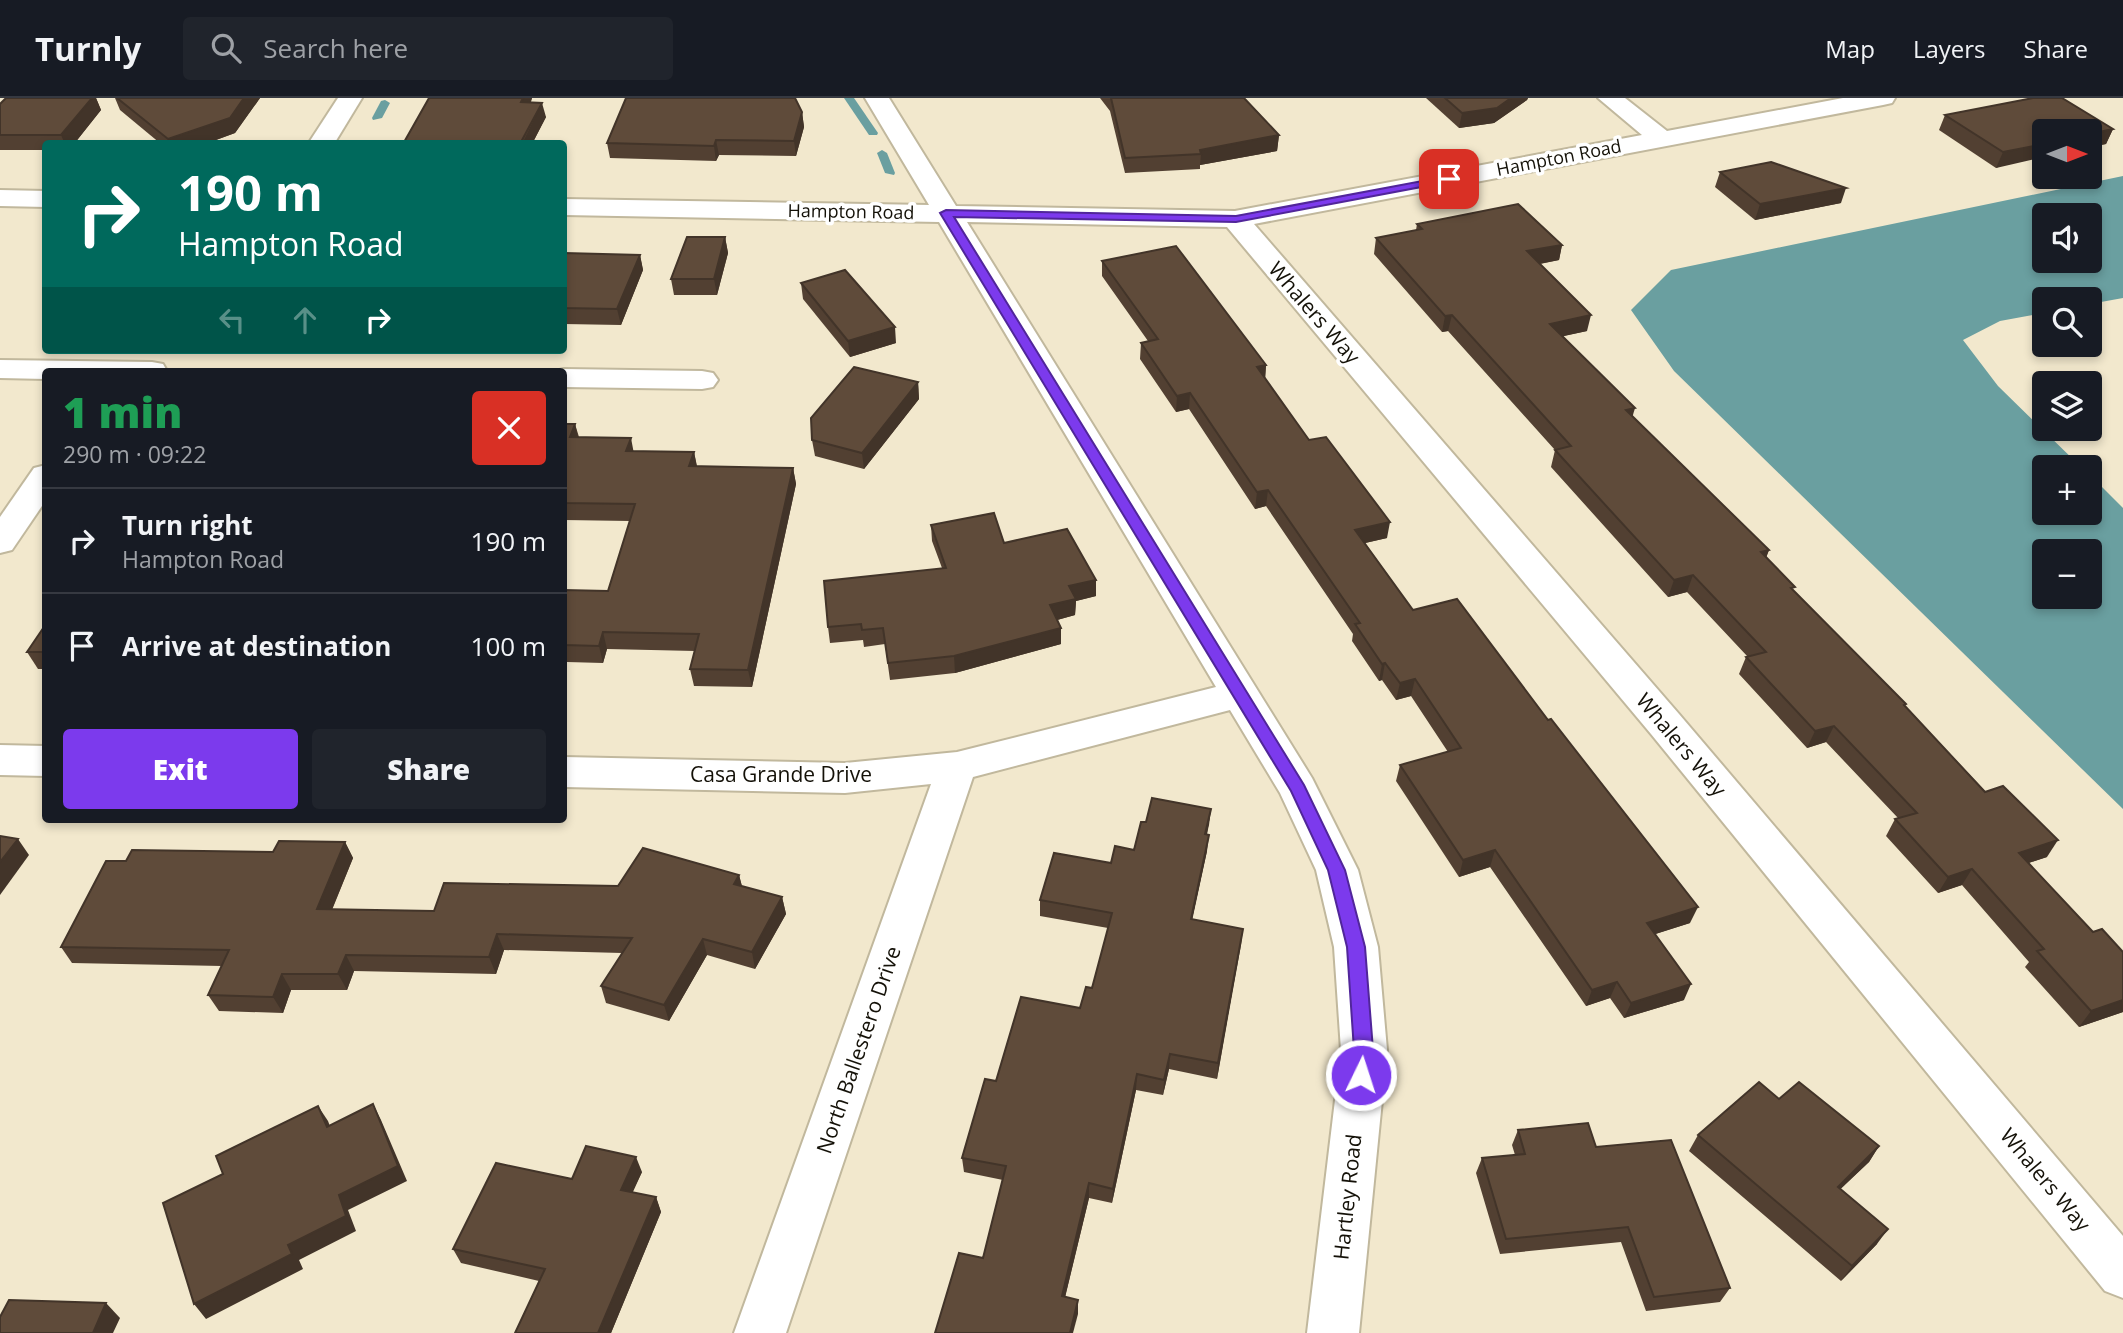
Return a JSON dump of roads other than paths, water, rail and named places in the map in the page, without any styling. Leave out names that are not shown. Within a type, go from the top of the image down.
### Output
[{"type":"street","points":[[324,140],[350,98]]},
{"type":"street","name":"Hartley Road","points":[[877,98],[1298,789],[1336,870],[1356,947],[1364,1050],[1334,1333]]},
{"type":"street","points":[[1610,98],[1662,139]]},
{"type":"street","name":"Hampton Road","points":[[567,207],[1236,219],[1883,98]]},
{"type":"street","points":[[0,198],[42,199]]},
{"type":"street","name":"Whalers Way","points":[[1236,219],[1674,734],[2123,1274]]},
{"type":"street","points":[[0,369],[42,370]]},
{"type":"street","points":[[567,378],[702,380]]},
{"type":"street","points":[[0,542],[42,481]]},
{"type":"street","name":"Casa Grande Drive","points":[[567,772],[845,778],[957,767],[1241,694]]},
{"type":"street","points":[[0,760],[42,761]]},
{"type":"street","name":"North Ballestero Drive","points":[[760,1333],[957,767]]},
{"type":"water","points":[[2123,176],[2123,298],[2102,302],[2102,287],[2032,287],[2032,315],[2000,321],[1963,340],[1998,386],[2032,419],[2032,441],[2054,441],[2069,455],[2032,455],[2032,525],[2102,525],[2102,487],[2123,508],[2123,809],[1674,371],[1631,310],[1671,270],[2060,189],[2102,189],[2102,180]]},
{"type":"waterway","points":[[849,98],[873,133]]},
{"type":"waterway","points":[[377,118],[385,103]]},
{"type":"waterway","points":[[882,153],[890,173]]}]
